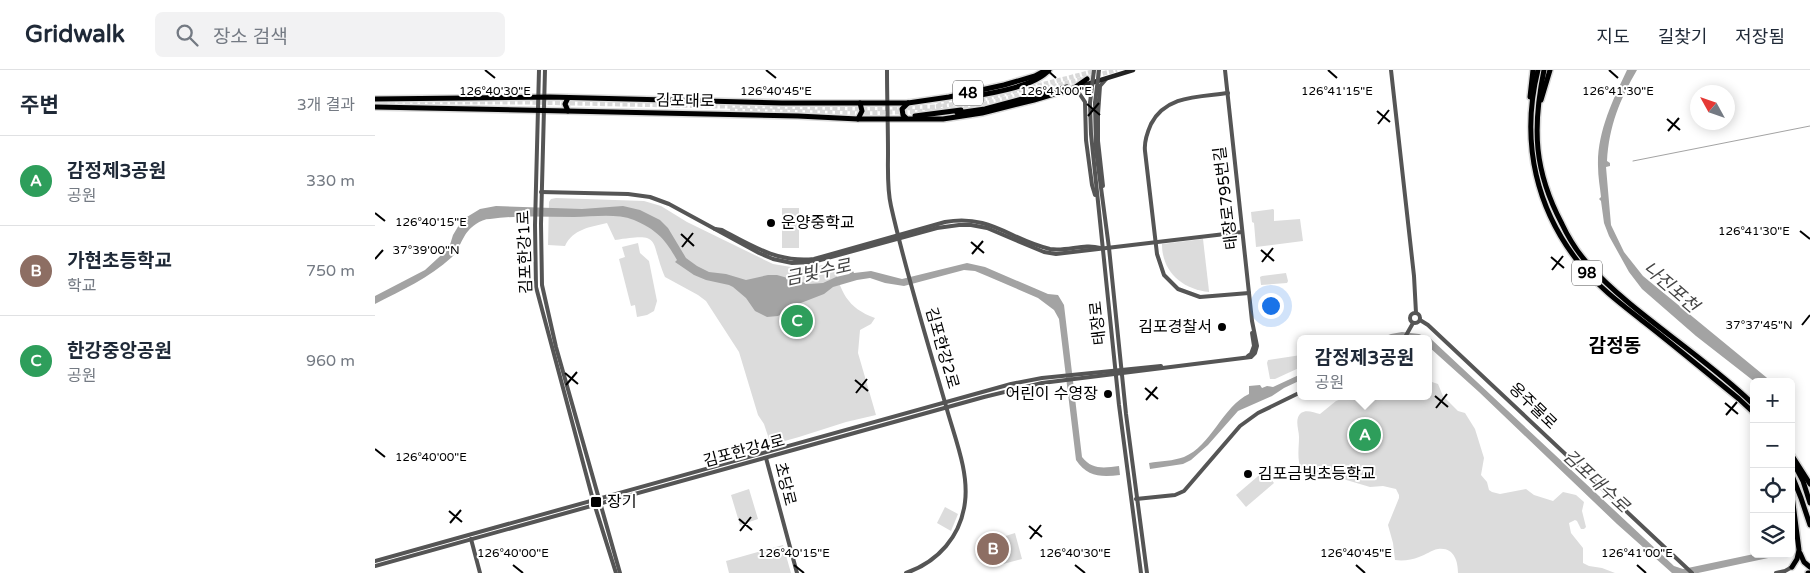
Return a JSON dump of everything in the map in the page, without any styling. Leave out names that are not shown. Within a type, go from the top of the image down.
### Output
[{"type":"main road","name":"김포대로","points":[[375,99],[568,98],[783,103],[907,103],[949,97],[1004,85],[1035,76],[1047,70]]},
{"type":"main road","points":[[949,100],[1022,85],[1040,77],[1047,70]]},
{"type":"main road","name":"48","points":[[949,115],[985,109],[1057,90],[1087,79],[1099,70]]},
{"type":"main road","name":"김포대로","points":[[375,107],[798,116],[858,119],[943,119],[982,113],[1067,90],[1107,75],[1133,70]]},
{"type":"main road","points":[[1530,109],[1529,95],[1533,70]]},
{"type":"main road","name":"98","points":[[1538,70],[1530,109],[1531,152],[1538,185],[1551,216],[1572,253],[1584,270],[1612,296],[1750,410]]},
{"type":"main road","name":"98","points":[[1544,70],[1537,115],[1537,148],[1545,186],[1565,230],[1583,258],[1611,287],[1734,386],[1750,401]]},
{"type":"main road","points":[[1537,115],[1550,70]]},
{"type":"main road","points":[[1067,90],[1087,79]]},
{"type":"main road","points":[[907,103],[902,109],[903,115],[906,118],[991,105],[1057,90]]},
{"type":"main road","points":[[568,98],[565,104],[568,111]]},
{"type":"main road","points":[[858,119],[862,111],[860,103]]},
{"type":"main road","points":[[1795,462],[1810,484]]},
{"type":"main road","points":[[1795,465],[1810,503]]},
{"type":"main road","points":[[1795,484],[1810,523]]},
{"type":"main road","points":[[1794,513],[1799,550],[1804,562],[1810,567]]},
{"type":"main road","points":[[1792,567],[1797,559],[1799,550]]},
{"type":"street","name":"김포한강1로","points":[[539,70],[542,98]]},
{"type":"street","name":"김포한강1로","points":[[545,70],[535,202],[535,278],[537,293],[593,500],[598,505],[620,573]]},
{"type":"street","name":"김포한강2로","points":[[887,70],[890,196],[902,251],[964,478],[965,501],[964,511],[954,536],[941,553],[928,563],[906,573]]},
{"type":"street","name":"태장로","points":[[1094,70],[1093,103],[1103,248],[1116,373],[1135,500]]},
{"type":"street","name":"태장로","points":[[1093,103],[1099,70]]},
{"type":"street","name":"태장로795번길","points":[[1121,372],[1249,355],[1253,352],[1252,323],[1225,70]]},
{"type":"street","points":[[1391,70],[1414,276],[1416,313],[1419,315],[1420,320],[1417,323],[1413,323],[1406,335]]},
{"type":"street","points":[[1100,204],[1103,185],[1098,114],[1100,86],[1107,75]]},
{"type":"street","points":[[1067,90],[1079,93],[1085,102],[1086,140],[1092,185],[1100,204]]},
{"type":"street","points":[[1228,93],[1175,101],[1162,110],[1152,122],[1145,145],[1155,242],[1159,263],[1164,275],[1173,285],[1185,293],[1203,298],[1249,293]]},
{"type":"street","name":"김포한강1로","points":[[541,110],[543,291],[556,347],[599,499],[598,505],[615,573]]},
{"type":"street","points":[[541,192],[644,196],[669,204],[767,257],[798,264],[825,259],[899,237],[945,227],[971,225],[993,230],[1048,253],[1060,254],[1242,232]]},
{"type":"street","name":"태장로","points":[[1100,204],[1109,248],[1141,573]]},
{"type":"street","points":[[1413,323],[1410,317],[1416,313]]},
{"type":"street","name":"옹주물로","points":[[1420,320],[1473,366],[1692,573]]},
{"type":"street","name":"김포한강4로","points":[[375,566],[593,500],[944,402],[1034,379],[1056,379],[1121,372]]},
{"type":"street","name":"김포한강4로","points":[[375,561],[598,505],[1056,379]]},
{"type":"street","points":[[1147,573],[1135,500],[1175,495],[1184,491],[1240,426],[1258,413],[1297,394]]},
{"type":"street","name":"초당로","points":[[766,458],[796,573]]},
{"type":"street","points":[[470,537],[480,573]]},
{"type":"street","points":[[1776,573],[1785,572],[1792,567]]},
{"type":"shaded area","points":[[1627,70],[1637,70],[1616,113],[1608,148],[1607,161],[1610,163],[1610,166],[1606,167],[1611,225],[1624,252],[1643,276],[1767,378],[1750,378],[1696,336],[1642,289],[1629,272],[1609,236],[1599,199],[1601,197],[1598,153],[1603,129],[1616,93]]},
{"type":"shaded area","points":[[551,199],[644,201],[661,206],[687,222],[773,264],[797,268],[834,264],[842,290],[851,304],[865,314],[875,318],[871,324],[860,330],[858,353],[876,415],[774,444],[770,442],[764,424],[758,415],[739,352],[706,301],[665,277],[655,247],[648,238],[615,240],[607,223],[577,232],[568,240],[565,246],[548,245],[549,202]]},
{"type":"shaded area","points":[[496,206],[582,209],[623,206],[640,210],[660,220],[668,228],[686,258],[697,266],[709,272],[726,274],[746,280],[777,275],[809,284],[823,283],[853,271],[854,273],[871,271],[902,279],[967,263],[985,267],[1048,294],[1058,295],[1064,305],[1082,457],[1094,466],[1119,466],[1120,475],[1095,475],[1085,470],[1076,460],[1059,319],[1054,310],[1038,298],[975,271],[964,270],[904,286],[870,278],[857,280],[833,287],[824,294],[793,306],[778,316],[767,317],[755,311],[746,298],[733,287],[694,275],[675,262],[677,260],[660,236],[634,220],[612,216],[511,217],[486,219],[478,223],[468,231],[452,257],[415,283],[375,304],[375,296],[425,270],[449,248],[453,235],[462,220],[480,209]]},
{"type":"shaded area","points":[[782,208],[799,208],[799,248],[782,248]]},
{"type":"shaded area","points":[[1273,209],[1274,221],[1300,219],[1303,241],[1256,247],[1251,212]]},
{"type":"shaded area","points":[[1203,239],[1209,292],[1182,283],[1170,271],[1163,254],[1162,244]]},
{"type":"shaded area","points":[[638,243],[640,253],[649,261],[657,301],[654,311],[637,317],[635,305],[631,306],[619,259],[625,257],[622,247]]},
{"type":"shaded area","points":[[1286,273],[1287,283],[1261,285],[1260,277],[1262,276]]},
{"type":"shaded area","points":[[1402,332],[1421,335],[1388,335]]},
{"type":"shaded area","points":[[1432,340],[1674,566],[1683,569],[1750,555],[1750,558],[1768,558],[1698,573],[1672,573],[1617,524],[1432,350]]},
{"type":"shaded area","points":[[1297,356],[1297,369],[1275,379],[1270,379],[1268,360]]},
{"type":"shaded area","points":[[1297,376],[1297,382],[1272,396],[1238,411],[1208,445],[1191,460],[1183,464],[1150,469],[1149,463],[1184,457],[1193,452],[1210,435],[1232,407],[1249,394],[1249,386],[1273,387]]},
{"type":"shaded area","points":[[1432,382],[1438,384],[1443,396],[1458,411],[1465,413],[1475,429],[1484,458],[1481,475],[1487,482],[1489,490],[1500,494],[1526,489],[1534,495],[1553,501],[1563,492],[1576,495],[1584,502],[1582,511],[1586,527],[1581,529],[1575,520],[1569,523],[1571,533],[1583,548],[1583,563],[1615,573],[1458,573],[1454,556],[1448,550],[1443,549],[1435,550],[1413,559],[1395,560],[1388,525],[1399,498],[1396,489],[1383,486],[1370,487],[1333,476],[1313,480],[1300,467],[1297,425],[1299,415],[1308,411],[1320,414],[1336,401],[1432,400]]},
{"type":"shaded area","points":[[1264,471],[1274,483],[1246,507],[1236,495]]},
{"type":"shaded area","points":[[749,489],[758,519],[740,525],[731,495]]},
{"type":"shaded area","points":[[945,507],[958,514],[951,531],[937,523]]},
{"type":"shaded area","points":[[1015,533],[1022,559],[1003,564],[996,539]]},
{"type":"shaded area","points":[[783,545],[791,573],[729,573],[726,561]]},
{"type":"waterway","points":[[1633,161],[1810,126]]},
{"type":"tunnel","points":[[936,107],[981,100],[1099,70]]},
{"type":"tunnel","points":[[938,111],[984,104],[1117,70]]},
{"type":"tunnel","points":[[375,102],[526,102],[865,109],[936,107],[949,100]]},
{"type":"tunnel","points":[[730,110],[859,113],[934,111],[949,115]]},
{"type":"place","name":"운양중학교","points":[[771,223]]},
{"type":"place","name":"한강중앙공원","points":[[797,321]]},
{"type":"place","name":"김포경찰서","points":[[1222,327]]},
{"type":"place","name":"어린이 수영장","points":[[1108,394]]},
{"type":"place","name":"감정제3공원","points":[[1365,435]]},
{"type":"place","name":"김포금빛초등학교","points":[[1248,474]]},
{"type":"place","name":"장기","points":[[596,502]]},
{"type":"place","name":"가현초등학교","points":[[993,549]]},
{"type":"district","name":"감정동","points":[[1615,346]]},
{"type":"water label","name":"금빛수로","points":[[818,272]]},
{"type":"water label","name":"나진포천","points":[[1671,287]]},
{"type":"water label","name":"김포대수로","points":[[1596,481]]}]
